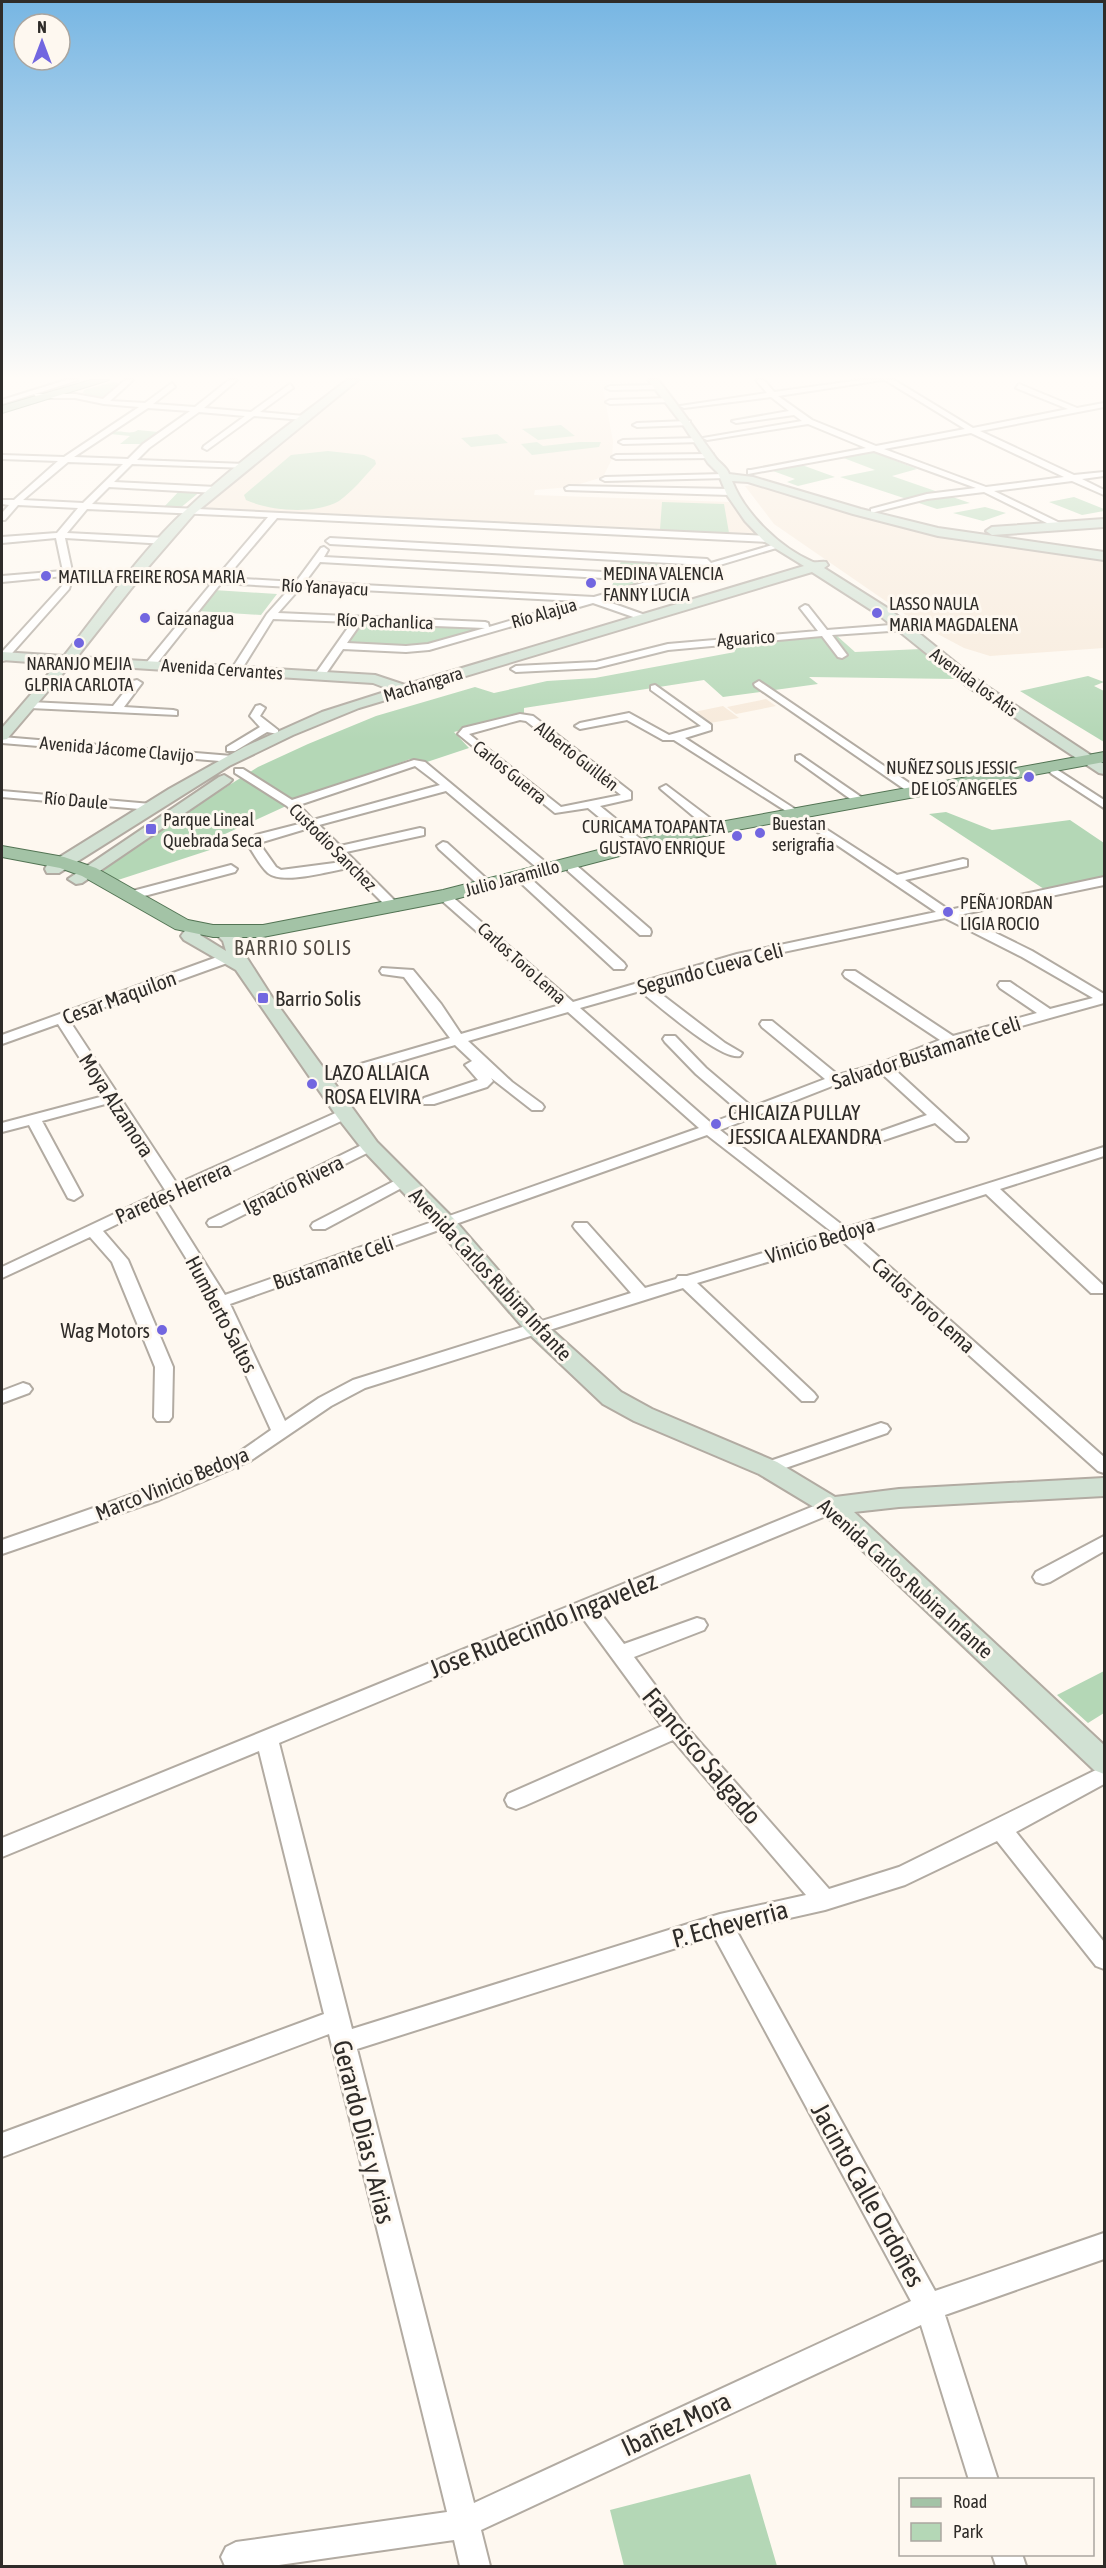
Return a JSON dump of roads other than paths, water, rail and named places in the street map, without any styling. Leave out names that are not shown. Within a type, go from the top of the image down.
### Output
[{"type":"main road","name":"Julio Jaramillo","points":[[231,950],[263,931],[448,898],[486,885],[639,844],[715,828],[1056,772],[1101,761]]},
{"type":"main road","name":"Julio Jaramillo","points":[[2,852],[58,866],[83,875],[129,896],[193,932],[231,950],[311,929],[526,881],[682,841],[860,801],[1101,761]]},
{"type":"main road","name":"Julio Jaramillo","points":[[2,858],[58,866]]},
{"type":"main road","name":"Julio Jaramillo","points":[[83,875],[164,927],[193,932]]},
{"type":"street","points":[[2,518],[18,500]]},
{"type":"street","points":[[2,657],[66,587],[69,579],[60,535],[91,500]]},
{"type":"street","points":[[2,738],[190,512],[204,500]]},
{"type":"street","name":"Avenida los Atis","points":[[736,500],[755,526],[774,543],[895,611],[1012,700],[1101,761]]},
{"type":"street","name":"Avenida los Atis","points":[[747,500],[759,517],[790,544],[904,627],[979,688],[1101,761]]},
{"type":"street","name":"Avenida los Atis","points":[[822,500],[876,517],[961,534],[1104,554]]},
{"type":"street","name":"Avenida los Atis","points":[[834,500],[961,534]]},
{"type":"street","points":[[874,511],[916,500]]},
{"type":"street","points":[[1006,500],[1059,526]]},
{"type":"street","points":[[2,502],[774,543]]},
{"type":"street","points":[[151,664],[274,516]]},
{"type":"street","points":[[236,670],[270,616],[298,585],[345,520]]},
{"type":"street","points":[[961,534],[1059,526],[1104,525]]},
{"type":"street","points":[[985,537],[1104,525]]},
{"type":"street","points":[[451,579],[476,526]]},
{"type":"street","points":[[317,559],[451,579],[597,587],[617,533]]},
{"type":"street","points":[[2,540],[60,535],[166,541]]},
{"type":"street","points":[[330,541],[721,563]]},
{"type":"street","name":"Río Alajua","points":[[340,646],[420,649],[499,626],[597,587],[721,563],[774,543]]},
{"type":"street","name":"Machangara","points":[[58,866],[151,807],[234,760],[280,736],[343,709],[645,618],[824,570]]},
{"type":"street","name":"Machangara","points":[[83,875],[234,760],[323,729],[516,669],[575,654],[824,570]]},
{"type":"street","name":"Río Yanayacu","points":[[2,579],[66,573],[298,585],[451,579],[597,587],[645,618]]},
{"type":"street","points":[[805,608],[842,655]]},
{"type":"street","name":"Río Pachanlica","points":[[270,616],[499,626]]},
{"type":"street","points":[[320,676],[358,620]]},
{"type":"street","name":"Aguarico","points":[[516,669],[591,666],[690,643],[904,627]]},
{"type":"street","points":[[575,654],[574,659],[577,663],[591,666]]},
{"type":"street","name":"Avenida Cervantes","points":[[2,657],[375,679],[405,690]]},
{"type":"street","points":[[117,709],[137,683]]},
{"type":"street","points":[[759,684],[914,792]]},
{"type":"street","points":[[580,726],[629,716],[666,738],[676,737],[707,726],[655,688]]},
{"type":"street","points":[[30,705],[173,713]]},
{"type":"street","points":[[260,708],[255,716],[280,736]]},
{"type":"street","name":"Alberto Guillén","points":[[463,732],[525,717],[627,794],[627,797],[591,805]]},
{"type":"street","points":[[234,760],[268,727]]},
{"type":"street","name":"Carlos Guerra","points":[[463,732],[560,811],[591,805]]},
{"type":"street","points":[[676,737],[945,914],[1027,954],[1104,999]]},
{"type":"street","name":"Avenida Jácome Clavijo","points":[[2,738],[234,760]]},
{"type":"street","points":[[800,758],[860,801]]},
{"type":"street","name":"Custodio Sanchez","points":[[234,760],[291,804],[394,907]]},
{"type":"street","points":[[291,804],[414,763],[425,766],[546,869]]},
{"type":"street","points":[[1056,772],[1104,805]]},
{"type":"street","points":[[349,864],[291,875],[279,874],[272,870],[252,845],[253,840],[447,787]]},
{"type":"street","points":[[666,788],[715,828]]},
{"type":"street","name":"Río Daule","points":[[2,794],[151,807]]},
{"type":"street","points":[[591,805],[639,844]]},
{"type":"street","points":[[338,850],[420,832]]},
{"type":"street","points":[[443,846],[486,885]]},
{"type":"street","points":[[895,879],[963,864]]},
{"type":"street","points":[[572,868],[645,932]]},
{"type":"street","points":[[129,896],[231,869]]},
{"type":"street","points":[[526,881],[619,966]]},
{"type":"street","name":"Segundo Cueva Celi","points":[[321,1080],[454,1043],[737,958],[1104,881]]},
{"type":"street","name":"Carlos Toro Lema","points":[[448,898],[709,1129],[843,1234],[1104,1467]]},
{"type":"street","name":"Avenida Carlos Rubira Infante","points":[[193,932],[231,950],[345,1114],[370,1146],[445,1223],[535,1327],[612,1398],[643,1415],[768,1468],[831,1506],[1104,1762]]},
{"type":"street","name":"Cesar Maquilon","points":[[2,1040],[61,1019],[231,950]]},
{"type":"street","points":[[387,971],[408,973],[436,1007],[454,1043],[486,1081],[429,1101]]},
{"type":"street","points":[[850,974],[951,1041]]},
{"type":"street","points":[[1005,985],[1048,1014]]},
{"type":"street","points":[[642,986],[720,1046],[735,1053]]},
{"type":"street","name":"Salvador Bustamante Celi","points":[[445,1223],[709,1129],[835,1080],[883,1068],[951,1041],[1104,999]]},
{"type":"street","name":"Moya Alzamora","points":[[61,1019],[174,1191]]},
{"type":"street","points":[[767,1024],[835,1080]]},
{"type":"street","points":[[670,1039],[701,1071],[749,1112]]},
{"type":"street","points":[[454,1043],[537,1107]]},
{"type":"street","points":[[883,1068],[960,1138]]},
{"type":"street","points":[[2,1128],[112,1098]]},
{"type":"street","name":"Paredes Herrera","points":[[2,1272],[345,1114]]},
{"type":"street","points":[[867,1141],[937,1117]]},
{"type":"street","points":[[33,1119],[74,1195]]},
{"type":"street","name":"Ignacio Rivera","points":[[215,1222],[370,1146]]},
{"type":"street","name":"Vinicio Bedoya","points":[[535,1327],[684,1280],[843,1234],[1104,1151]]},
{"type":"street","points":[[319,1226],[404,1181]]},
{"type":"street","points":[[989,1188],[1097,1289]]},
{"type":"street","name":"Humberto Saltos","points":[[157,1199],[221,1302],[281,1431]]},
{"type":"street","name":"Bustamante Celi","points":[[221,1302],[445,1223]]},
{"type":"street","points":[[581,1226],[641,1294]]},
{"type":"street","points":[[92,1229],[120,1260],[164,1367],[163,1417]]},
{"type":"street","points":[[684,1280],[808,1397]]},
{"type":"street","name":"Marco Vinicio Bedoya","points":[[2,1547],[152,1495],[244,1457],[325,1402],[359,1384],[535,1327]]},
{"type":"street","points":[[2,1397],[23,1389]]},
{"type":"street","points":[[768,1468],[881,1429]]},
{"type":"street","name":"Jose Rudecindo Ingavelez","points":[[2,1848],[831,1506],[898,1498],[1104,1487]]},
{"type":"street","points":[[1043,1577],[1104,1543]]},
{"type":"street","name":"Francisco Salgado","points":[[585,1607],[676,1729],[825,1900]]},
{"type":"street","points":[[620,1654],[697,1625]]},
{"type":"street","points":[[516,1800],[676,1729]]},
{"type":"street","name":"Gerardo Dias y Arias","points":[[267,1739],[288,1816],[339,2032],[462,2524],[475,2566]]},
{"type":"street","name":"P. Echeverria","points":[[2,2145],[339,2032],[720,1924],[825,1900],[905,1875],[1001,1829],[1104,1774]]},
{"type":"street","points":[[1001,1829],[1104,1959]]},
{"type":"street","name":"Jacinto Calle Ordoñes","points":[[720,1924],[929,2307],[983,2478]]},
{"type":"street","name":"Ibañez Mora","points":[[236,2556],[462,2524],[929,2307],[1104,2246]]},
{"type":"place","name":"MATILLA FREIRE ROSA MARIA","points":[[46,576]]},
{"type":"place","name":"MEDINA VALENCIA FANNY LUCIA","points":[[591,583]]},
{"type":"place","name":"LASSO NAULA MARIA MAGDALENA","points":[[877,613]]},
{"type":"place","name":"Caizanagua","points":[[145,618]]},
{"type":"place","name":"NARANJO MEJIA GLPRIA CARLOTA","points":[[79,643]]},
{"type":"place","name":"NUÑEZ SOLIS JESSIC DE LOS ANGELES","points":[[1029,777]]},
{"type":"place","name":"Parque Lineal Quebrada Seca","points":[[151,829]]},
{"type":"place","name":"Buestan serigrafia","points":[[760,833]]},
{"type":"place","name":"CURICAMA TOAPANTA GUSTAVO ENRIQUE","points":[[737,836]]},
{"type":"place","name":"PEÑA JORDAN LIGIA ROCIO","points":[[948,912]]},
{"type":"place","name":"Barrio Solis","points":[[263,998]]},
{"type":"place","name":"LAZO ALLAICA ROSA ELVIRA","points":[[312,1084]]},
{"type":"place","name":"CHICAIZA PULLAY JESSICA ALEXANDRA","points":[[716,1124]]},
{"type":"place","name":"Wag Motors","points":[[162,1330]]},
{"type":"district","name":"BARRIO SOLIS","points":[[293,947]]}]
